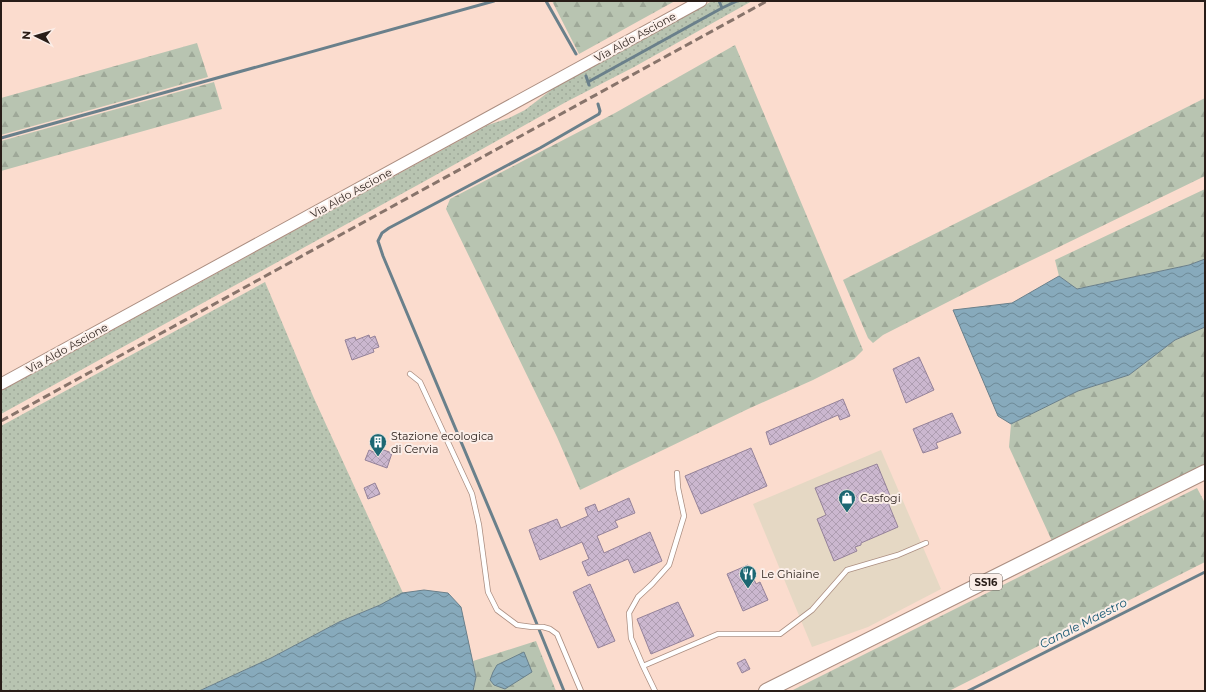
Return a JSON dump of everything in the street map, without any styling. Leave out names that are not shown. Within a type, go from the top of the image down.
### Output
[{"type":"main road","name":"SS16","points":[[766,691],[1205,472]]},
{"type":"street","name":"Via Aldo Ascione","points":[[1,384],[701,1]]},
{"type":"lane","points":[[410,374],[420,382],[472,494],[479,526],[488,592],[498,610],[517,625],[532,628],[543,627],[550,629],[557,634],[581,691]]},
{"type":"lane","points":[[655,691],[631,638],[629,613],[638,596],[652,584],[669,565],[684,516],[678,488],[677,473]]},
{"type":"lane","points":[[643,666],[718,634],[780,634],[812,610],[847,570],[898,555],[926,543]]},
{"type":"shaded area","points":[[881,450],[941,589],[868,627],[812,647],[753,504]]},
{"type":"green space","points":[[552,1],[675,1],[579,54]]},
{"type":"green space","points":[[712,1],[752,1],[1,414],[1,391],[488,125],[509,118],[525,110],[555,87]]},
{"type":"green space","points":[[197,43],[208,77],[1,135],[1,98]]},
{"type":"green space","points":[[735,45],[863,350],[854,359],[813,380],[748,409],[580,490],[557,437],[446,209],[450,199],[615,113]]},
{"type":"green space","points":[[214,82],[222,109],[1,171],[1,141]]},
{"type":"green space","points":[[1205,98],[1205,176],[993,279],[883,335],[873,343],[868,338],[843,280]]},
{"type":"green space","points":[[1205,189],[1205,259],[1189,265],[1077,289],[1059,276],[1055,260]]},
{"type":"green space","points":[[265,282],[313,396],[403,593],[380,605],[339,622],[271,658],[199,691],[1,691],[1,426]]},
{"type":"green space","points":[[1205,327],[1205,464],[1052,541],[1009,447],[1011,424],[1078,391],[1129,375],[1175,340]]},
{"type":"green space","points":[[1197,488],[1205,503],[1205,562],[949,691],[791,691]]},
{"type":"green space","points":[[536,641],[556,691],[473,691],[476,677],[473,661]]},
{"type":"water","points":[[1205,259],[1205,327],[1175,340],[1129,375],[1078,391],[1011,424],[998,416],[953,310],[1012,303],[1059,276],[1077,289],[1189,265]]},
{"type":"water","points":[[424,590],[448,593],[461,607],[476,677],[473,691],[199,691],[271,658],[339,622],[380,605],[402,593]]},
{"type":"water","points":[[524,652],[532,672],[505,689],[494,685],[490,680],[497,665]]},
{"type":"building","points":[[369,335],[370,338],[375,336],[379,347],[373,349],[374,352],[352,360],[345,340],[355,337],[356,340]]},
{"type":"building","points":[[919,357],[934,390],[906,403],[893,369]]},
{"type":"building","points":[[843,399],[850,416],[840,420],[838,415],[770,445],[766,432]]},
{"type":"building","points":[[952,413],[961,433],[936,443],[938,448],[923,453],[913,429]]},
{"type":"building","name":"Stazione ecologica di Cervia","points":[[378,448],[392,453],[387,468],[365,460],[369,450],[376,453]]},
{"type":"building","points":[[751,448],[767,486],[701,514],[685,476]]},
{"type":"building","name":"Casfogi","points":[[877,464],[893,503],[889,505],[898,527],[861,543],[861,545],[855,547],[857,551],[834,561],[817,519],[826,515],[815,488]]},
{"type":"building","points":[[375,483],[380,494],[368,499],[364,488]]},
{"type":"building","points":[[629,498],[635,513],[615,521],[618,527],[597,536],[604,553],[650,532],[662,561],[634,573],[628,559],[588,576],[582,562],[589,559],[582,542],[540,560],[529,530],[557,519],[561,528],[588,516],[585,508],[595,504],[598,512]]},
{"type":"building","name":"Le Ghiaine","points":[[748,565],[756,584],[760,582],[768,600],[743,611],[727,574]]},
{"type":"building","points":[[590,584],[615,641],[598,648],[573,592]]},
{"type":"building","points":[[678,602],[694,636],[651,654],[637,619]]},
{"type":"building","points":[[745,659],[750,669],[742,673],[737,663]]},
{"type":"waterway","points":[[1,138],[494,1]]},
{"type":"waterway","points":[[546,1],[576,54]]},
{"type":"waterway","points":[[588,82],[722,8],[719,1]]},
{"type":"waterway","points":[[722,8],[737,1]]},
{"type":"waterway","points":[[586,76],[589,85]]},
{"type":"waterway","points":[[564,691],[378,241],[382,233],[389,228],[540,148],[599,114],[600,111],[598,104]]},
{"type":"waterway","name":"Canale Maestro","points":[[968,691],[1205,572]]},
{"type":"railway","points":[[1,421],[767,1]]},
{"type":"place","name":"Stazione ecologica di Cervia","points":[[378,457]]},
{"type":"place","name":"Casfogi","points":[[847,513]]},
{"type":"place","name":"Le Ghiaine","points":[[748,589]]}]
